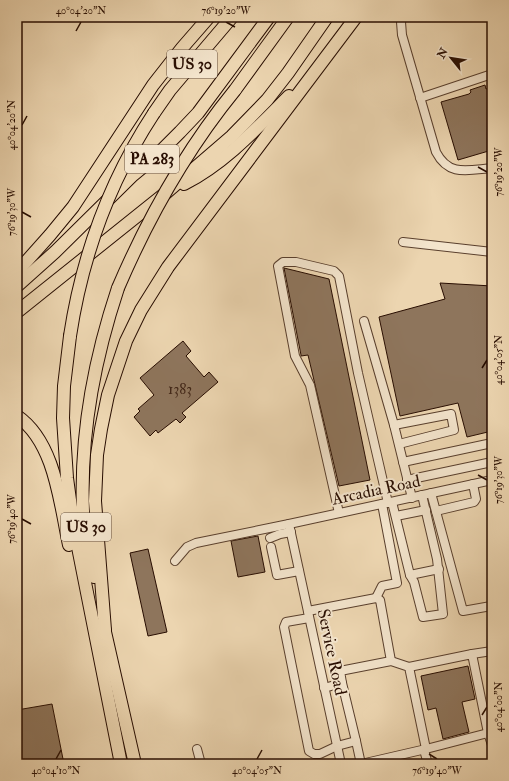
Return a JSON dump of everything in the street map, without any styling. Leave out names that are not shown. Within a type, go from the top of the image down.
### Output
[{"type":"highway","points":[[17,272],[50,235],[73,206],[153,85],[182,48],[210,17]]},
{"type":"highway","name":"US 30","points":[[121,764],[73,522],[65,463],[63,418],[64,386],[70,336],[79,285],[96,231],[113,188],[138,136],[170,90],[232,17]]},
{"type":"highway","name":"PA 283","points":[[17,286],[55,252],[198,113],[270,17]]},
{"type":"highway","name":"US 30","points":[[135,764],[105,630],[83,512],[86,425],[93,377],[103,335],[118,288],[133,254],[169,184],[203,133],[288,17]]},
{"type":"highway","name":"PA 283","points":[[17,312],[167,192],[232,136],[267,100],[302,55],[327,17]]},
{"type":"highway","points":[[105,630],[95,501],[97,454],[108,395],[126,341],[145,303],[168,267],[356,17]]},
{"type":"highway","points":[[167,192],[200,175],[229,154],[272,113],[324,59]]},
{"type":"highway","points":[[17,416],[32,430],[41,443],[49,460],[79,587],[94,624]]},
{"type":"street","points":[[403,17],[401,22],[402,35],[436,152],[441,161],[447,167],[456,170],[492,168]]},
{"type":"street","points":[[420,98],[492,74]]},
{"type":"street","points":[[403,242],[492,252]]},
{"type":"street","points":[[339,513],[310,385],[295,356],[278,266],[283,262],[296,262],[317,266],[334,271],[339,276],[358,373],[387,503],[397,583],[382,586],[376,598],[308,615],[286,622],[284,627],[309,751],[314,754],[320,754],[337,746],[356,741]]},
{"type":"street","points":[[364,321],[394,425],[412,498]]},
{"type":"street","points":[[394,425],[451,414],[454,430],[399,444]]},
{"type":"street","points":[[403,462],[492,442]]},
{"type":"street","points":[[407,480],[492,462]]},
{"type":"street","name":"Arcadia Road","points":[[290,528],[339,513],[492,480]]},
{"type":"street","points":[[436,511],[474,502],[476,499],[473,484]]},
{"type":"street","points":[[431,493],[463,611],[491,606]]},
{"type":"street","points":[[387,503],[396,516],[410,575],[414,582],[423,618],[443,614],[439,569],[422,495]]},
{"type":"street","points":[[396,516],[426,510]]},
{"type":"street","points":[[270,538],[290,528]]},
{"type":"street","points":[[175,561],[186,547],[196,543],[290,528]]},
{"type":"street","name":"Service Road","points":[[290,528],[341,764]]},
{"type":"street","points":[[271,547],[277,575],[299,571]]},
{"type":"street","points":[[410,575],[439,569]]},
{"type":"street","points":[[376,598],[380,600],[391,661]]},
{"type":"street","points":[[472,654],[491,739],[425,750],[386,761],[361,764],[340,671],[391,661],[409,667],[472,654],[492,651]]},
{"type":"street","points":[[409,667],[428,764]]},
{"type":"street","points":[[324,688],[342,683]]},
{"type":"street","points":[[197,749],[201,764]]},
{"type":"building","points":[[485,85],[486,89],[492,87],[492,150],[458,160],[441,102],[469,94],[471,92],[470,90]]},
{"type":"building","points":[[284,268],[329,279],[370,480],[339,486],[308,355],[301,356]]},
{"type":"building","points":[[440,283],[492,286],[492,431],[467,437],[458,403],[400,416],[379,317],[445,299]]},
{"type":"building","points":[[183,341],[191,351],[186,356],[204,377],[209,372],[218,382],[182,413],[186,417],[180,423],[176,419],[158,433],[156,430],[150,436],[134,417],[140,411],[138,409],[154,395],[140,378]]},
{"type":"building","points":[[258,536],[265,572],[238,577],[231,541]]},
{"type":"building","points":[[148,549],[167,632],[148,636],[130,553]]},
{"type":"building","points":[[468,666],[475,699],[462,702],[469,732],[443,739],[436,708],[428,710],[421,676]]},
{"type":"building","points":[[52,704],[64,764],[17,764],[17,710]]}]
